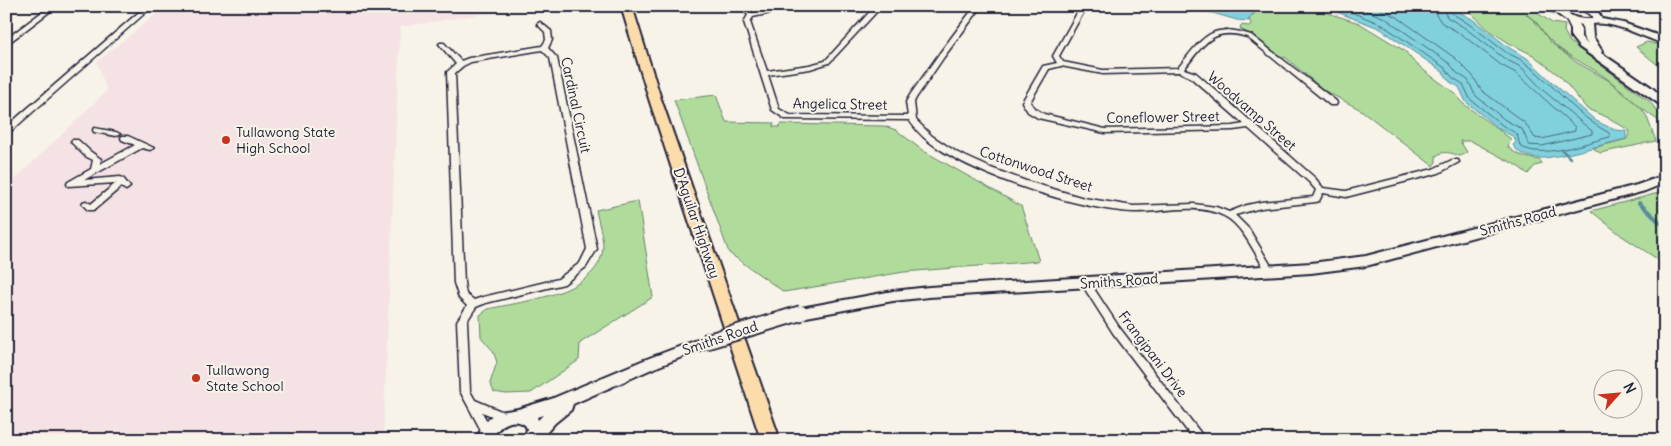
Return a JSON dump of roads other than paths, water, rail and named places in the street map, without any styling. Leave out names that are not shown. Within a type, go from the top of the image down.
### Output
[{"type":"highway","name":"D'Aguilar Highway","points":[[626,6],[658,108],[771,440]]},
{"type":"main road","points":[[1585,7],[1593,19],[1665,37]]},
{"type":"main road","points":[[1559,10],[1570,18],[1576,29],[1578,40],[1647,89],[1665,105]]},
{"type":"main road","points":[[1570,18],[1593,19],[1620,25],[1665,41]]},
{"type":"main road","points":[[1593,19],[1588,37],[1601,57]]},
{"type":"main road","name":"Smiths Road","points":[[504,417],[543,410],[578,397],[652,362],[705,342],[743,328],[801,313],[867,300],[929,292],[1086,284],[1270,271],[1366,261],[1641,188],[1665,179]]},
{"type":"main road","name":"Smiths Road","points":[[533,437],[550,418],[578,397]]},
{"type":"main road","points":[[520,415],[532,422],[535,428],[533,437]]},
{"type":"main road","points":[[484,437],[494,423],[504,417]]},
{"type":"street","points":[[6,43],[54,6]]},
{"type":"street","points":[[6,131],[150,6]]},
{"type":"street","points":[[741,6],[751,15],[769,12],[775,6]]},
{"type":"street","points":[[764,73],[810,68],[827,62],[879,6]]},
{"type":"street","points":[[912,118],[910,102],[979,6]]},
{"type":"street","points":[[1084,6],[1056,56],[1061,64],[1102,72],[1180,70],[1213,33],[1224,30],[1236,31],[1248,36],[1333,103]]},
{"type":"street","points":[[1541,6],[1559,10]]},
{"type":"street","name":"Angelica Street","points":[[751,15],[746,22],[776,110],[788,118],[912,118]]},
{"type":"street","points":[[540,24],[548,31],[549,40],[544,48]]},
{"type":"street","points":[[442,44],[460,64],[451,72],[459,283],[462,296],[473,305],[462,321],[464,381],[465,391],[484,437]]},
{"type":"street","name":"Cardinal Circuit","points":[[460,64],[469,60],[544,48],[553,58],[592,249],[583,265],[561,282],[484,300],[473,305]]},
{"type":"street","name":"Coneflower Street","points":[[1061,64],[1046,68],[1026,102],[1031,110],[1041,116],[1105,131],[1232,128],[1249,125]]},
{"type":"street","name":"Woodvamp Street","points":[[1180,70],[1193,75],[1312,180],[1320,190]]},
{"type":"street","name":"Cottonwood Street","points":[[912,118],[920,131],[933,142],[947,150],[993,172],[1037,187],[1101,205],[1134,209],[1212,208],[1229,215],[1241,225],[1270,271]]},
{"type":"street","points":[[97,130],[116,134]]},
{"type":"street","points":[[122,183],[72,184],[145,146],[125,138]]},
{"type":"street","points":[[76,142],[88,154],[97,159],[95,171]]},
{"type":"street","points":[[1229,215],[1244,207],[1294,203],[1316,199],[1320,190],[1346,194],[1436,171],[1455,162]]},
{"type":"street","points":[[100,192],[122,183]]},
{"type":"street","points":[[86,204],[91,208],[122,183]]},
{"type":"street","name":"Frangipani Drive","points":[[1086,284],[1116,330],[1201,440]]},
{"type":"street","points":[[470,402],[504,417]]},
{"type":"water","points":[[1188,6],[1231,6],[1254,13],[1249,18],[1249,21],[1237,20]]},
{"type":"water","points":[[1321,6],[1449,6],[1472,19],[1511,49],[1527,58],[1596,121],[1615,130],[1626,131],[1626,139],[1554,157],[1526,156],[1513,145],[1516,142],[1514,137],[1499,129],[1466,102],[1459,87],[1450,82],[1443,72],[1379,28]]},
{"type":"waterway","points":[[1562,150],[1570,158]]},
{"type":"waterway","points":[[1639,203],[1665,227]]},
{"type":"place","name":"Tullawong State High School","points":[[226,140]]},
{"type":"place","name":"Tullawong State School","points":[[196,378]]}]
